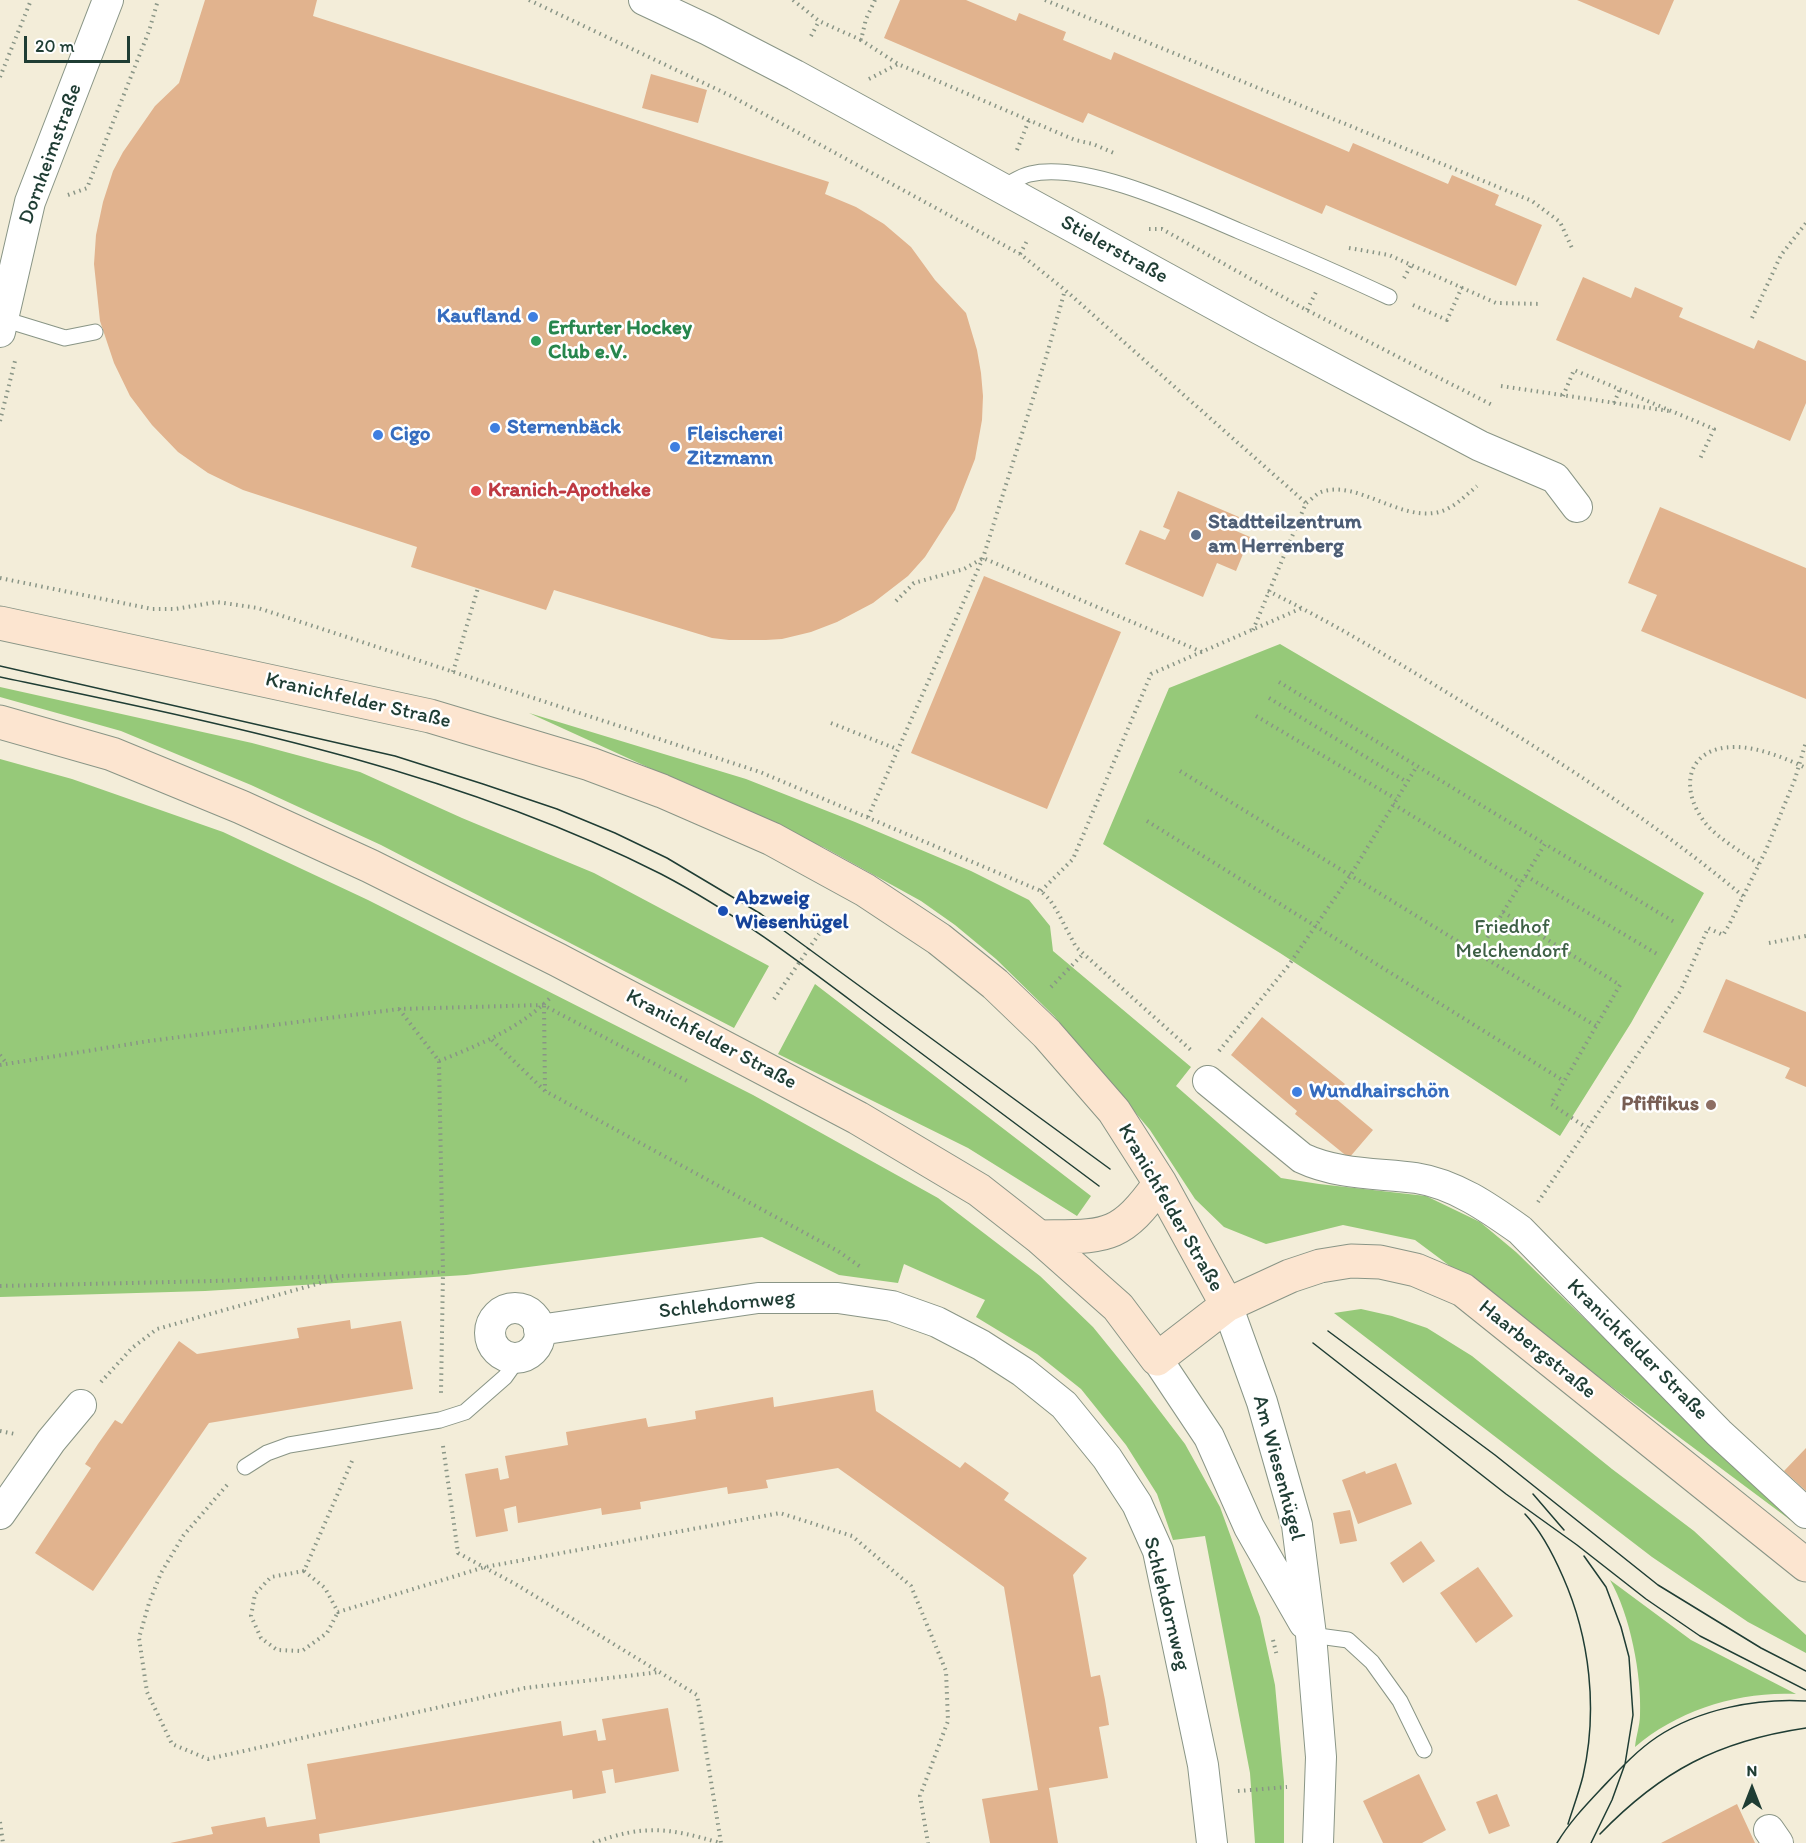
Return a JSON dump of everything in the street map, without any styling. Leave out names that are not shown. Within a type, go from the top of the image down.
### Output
[{"type":"main road","name":"Kranichfelder Straße","points":[[0,623],[430,716],[590,764],[662,791],[772,839],[865,890],[939,939],[995,984],[1047,1034],[1114,1111],[1160,1183],[1227,1305],[1157,1359],[1118,1307],[1039,1237],[979,1190],[858,1118],[558,960],[370,866],[241,807],[112,754],[0,723]]},
{"type":"main road","points":[[1039,1237],[1101,1235],[1117,1229],[1130,1221],[1160,1183]]},
{"type":"main road","name":"Haarbergstraße","points":[[1227,1305],[1290,1276],[1320,1266],[1351,1261],[1380,1262],[1416,1270],[1463,1290],[1806,1565]]},
{"type":"street","name":"Dornheimstraße","points":[[9,325],[10,237],[30,202],[108,0]]},
{"type":"street","name":"Stielerstraße","points":[[644,0],[785,70],[1260,330],[1480,446],[1555,478],[1577,507]]},
{"type":"street","name":"Kranichfelder Straße","points":[[1208,1073],[1302,1158],[1319,1166],[1418,1178],[1443,1186],[1475,1200],[1520,1230],[1719,1433],[1806,1514]]},
{"type":"street","name":"Schlehdornweg","points":[[539,1330],[758,1298],[795,1296],[838,1298],[892,1306],[937,1322],[981,1345],[1023,1372],[1064,1405],[1107,1458],[1137,1504],[1158,1551],[1203,1765],[1212,1843]]},
{"type":"street","name":"Am Wiesenhügel","points":[[1227,1305],[1262,1402],[1297,1525],[1311,1635],[1321,1757],[1318,1843]]},
{"type":"street","points":[[508,1309],[525,1310],[532,1315],[539,1330],[537,1344],[527,1354],[520,1356],[504,1355],[492,1343],[491,1326],[494,1318],[500,1312],[508,1309]]},
{"type":"street","name":"Am Wiesenhügel","points":[[1157,1359],[1209,1437],[1249,1527],[1311,1635]]},
{"type":"street","points":[[0,1514],[51,1441],[81,1405]]},
{"type":"lane","points":[[1001,188],[1029,174],[1057,172],[1089,176],[1127,186],[1241,232],[1389,297]]},
{"type":"lane","points":[[9,325],[66,338],[94,332]]},
{"type":"lane","points":[[244,1467],[267,1453],[289,1445],[440,1420],[465,1412],[505,1377],[520,1356]]},
{"type":"lane","points":[[1311,1635],[1348,1640],[1372,1662],[1401,1701],[1424,1750]]},
{"type":"path","points":[[0,77],[31,0]]},
{"type":"path","points":[[65,196],[87,188],[149,32],[158,0]]},
{"type":"path","points":[[529,0],[731,96],[1020,254],[1065,290],[1306,503]]},
{"type":"path","points":[[794,0],[819,21],[861,40],[898,64],[1075,140],[1093,144],[1124,158]]},
{"type":"path","points":[[861,40],[866,19],[875,0]]},
{"type":"path","points":[[1045,0],[1532,201],[1560,222],[1572,248]]},
{"type":"path","points":[[811,36],[819,21]]},
{"type":"path","points":[[868,80],[898,64]]},
{"type":"path","points":[[1752,318],[1781,255],[1806,223]]},
{"type":"path","points":[[1139,230],[1162,229],[1299,306],[1494,406]]},
{"type":"path","points":[[1347,248],[1389,255],[1496,303],[1542,304]]},
{"type":"path","points":[[1401,284],[1411,265]]},
{"type":"path","points":[[1408,302],[1447,320],[1462,287]]},
{"type":"path","points":[[868,817],[983,558],[1065,290]]},
{"type":"path","points":[[0,422],[9,325]]},
{"type":"path","points":[[1563,396],[1574,370],[1714,429],[1700,461]]},
{"type":"path","points":[[1501,386],[1675,412]]},
{"type":"path","points":[[1614,403],[1620,389]]},
{"type":"path","points":[[1253,631],[1306,503],[1321,492],[1342,490],[1363,495],[1414,514],[1437,512],[1452,507],[1477,486]]},
{"type":"path","points":[[896,601],[914,583],[964,569],[983,558]]},
{"type":"path","points":[[983,558],[1202,652]]},
{"type":"path","points":[[453,672],[478,588]]},
{"type":"path","points":[[1268,591],[1390,657],[1524,740],[1650,823],[1743,896]]},
{"type":"path","points":[[1041,891],[1073,859],[1151,674],[1302,608]]},
{"type":"path","points":[[1279,682],[1676,923]]},
{"type":"path","points":[[1269,698],[1407,782]]},
{"type":"path","points":[[1256,716],[1521,883]]},
{"type":"path","points":[[831,723],[897,749]]},
{"type":"path","points":[[1520,1230],[1681,990],[1708,928],[1723,935],[1759,864],[1796,779],[1798,764],[1806,742]]},
{"type":"path","points":[[1759,864],[1708,827],[1695,807],[1690,788],[1690,774],[1699,759],[1715,750],[1735,747],[1757,751],[1806,768]]},
{"type":"path","points":[[1051,987],[1083,954],[1208,1073],[1288,966],[1350,876],[1417,766]]},
{"type":"path","points":[[1180,771],[1596,1026]]},
{"type":"path","points":[[1147,821],[1564,1081]]},
{"type":"path","points":[[1478,953],[1545,844]]},
{"type":"path","points":[[1526,876],[1657,954]]},
{"type":"path","points":[[1503,912],[1620,985],[1551,1104],[1587,1128]]},
{"type":"path","points":[[774,999],[819,934]]},
{"type":"path","points":[[1769,943],[1806,936]]},
{"type":"path","points":[[439,1061],[492,1040],[543,1005]]},
{"type":"path","points":[[543,1005],[545,1091]]},
{"type":"path","points":[[0,1065],[149,1041],[399,1009],[543,1005],[687,1081]]},
{"type":"path","points":[[399,1009],[439,1061],[443,1272],[440,1420],[458,1553],[518,1585],[696,1695],[721,1843],[686,1833],[657,1829],[618,1834],[593,1843]]},
{"type":"path","points":[[492,1040],[545,1091],[838,1251],[860,1266],[892,1306]]},
{"type":"path","points":[[0,1055],[7,1064]]},
{"type":"path","points":[[0,1286],[443,1272]]},
{"type":"path","points":[[81,1405],[132,1348],[157,1329],[346,1276]]},
{"type":"path","points":[[304,1571],[364,1432]]},
{"type":"path","points":[[244,1467],[183,1536],[161,1573],[139,1638],[147,1692],[172,1744],[208,1759],[525,1688],[660,1672]]},
{"type":"path","points":[[304,1571],[271,1578],[255,1594],[251,1616],[261,1638],[277,1650],[302,1651],[327,1634],[338,1612],[485,1568],[780,1513],[852,1536],[911,1586],[946,1671],[948,1721],[920,1796],[928,1843]]},
{"type":"path","points":[[304,1571],[325,1588],[338,1612]]},
{"type":"path","points":[[1273,1638],[1278,1661]]},
{"type":"path","points":[[1207,1793],[1293,1786]]},
{"type":"path","points":[[0,1822],[3,1843]]},
{"type":"green space","name":"Friedhof Melchendorf","points":[[1280,644],[1704,893],[1631,1023],[1560,1136],[1280,953],[1103,844],[1169,688]]},
{"type":"green space","points":[[0,687],[252,743],[360,772],[462,818],[594,873],[769,966],[734,1028],[381,845],[251,785],[121,731],[0,697]]},
{"type":"green space","points":[[529,713],[746,779],[971,871],[1029,900],[1050,926],[1053,951],[1191,1067],[1176,1086],[1281,1178],[1426,1196],[1480,1222],[1516,1252],[1793,1522],[1415,1240],[1343,1225],[1266,1244],[1224,1227],[1195,1199],[1150,1130],[1054,1016],[996,959],[955,925],[921,901],[825,848]]},
{"type":"green space","points":[[0,759],[72,779],[223,832],[368,900],[753,1095],[938,1198],[1040,1276],[1093,1327],[1140,1385],[1185,1444],[1220,1507],[1260,1617],[1275,1685],[1284,1782],[1284,1843],[1255,1843],[1250,1773],[1205,1536],[1173,1540],[1157,1494],[1126,1445],[1081,1389],[1037,1354],[976,1317],[985,1300],[904,1264],[898,1283],[839,1275],[762,1237],[466,1275],[205,1291],[0,1297]]},
{"type":"green space","points":[[815,984],[1091,1196],[1077,1216],[968,1148],[778,1054]]},
{"type":"green space","points":[[1361,1309],[1392,1316],[1427,1328],[1472,1356],[1612,1469],[1694,1531],[1806,1635],[1806,1653],[1748,1622],[1652,1557],[1334,1313]]},
{"type":"green space","points":[[1610,1580],[1691,1640],[1796,1694],[1753,1696],[1710,1706],[1670,1723],[1635,1747],[1640,1715],[1637,1664],[1629,1627]]},
{"type":"building","name":"Kaufland","points":[[205,0],[317,0],[313,16],[829,182],[825,194],[856,207],[884,224],[911,247],[935,280],[966,313],[981,373],[982,420],[975,459],[955,510],[925,557],[908,576],[873,603],[837,622],[811,632],[782,639],[766,640],[712,638],[554,590],[546,610],[411,567],[417,547],[243,490],[208,473],[178,452],[152,425],[130,396],[114,363],[100,321],[94,264],[96,235],[113,171],[123,152],[155,106],[179,83]]},
{"type":"building","points":[[900,0],[966,0],[1016,21],[1019,13],[1066,32],[1063,40],[1111,60],[1114,52],[1349,152],[1353,143],[1448,184],[1452,175],[1499,195],[1495,205],[1542,225],[1516,286],[1326,205],[1322,214],[1088,113],[1083,123],[884,38]]},
{"type":"building","points":[[1577,0],[1674,0],[1659,35]]},
{"type":"building","points":[[651,74],[707,90],[698,123],[642,108]]},
{"type":"building","points":[[1583,277],[1631,298],[1635,287],[1683,308],[1679,317],[1754,349],[1758,340],[1806,361],[1806,403],[1790,441],[1556,340]]},
{"type":"building","points":[[1178,491],[1239,517],[1234,530],[1250,537],[1236,571],[1217,563],[1203,597],[1125,564],[1140,530],[1165,540],[1170,530],[1163,527]]},
{"type":"building","points":[[1660,507],[1806,568],[1806,699],[1641,631],[1657,595],[1628,583]]},
{"type":"building","points":[[984,576],[1121,632],[1047,809],[911,753]]},
{"type":"building","points":[[1726,979],[1806,1012],[1806,1087],[1785,1078],[1790,1068],[1703,1032]]},
{"type":"building","points":[[1262,1017],[1345,1084],[1334,1097],[1373,1130],[1349,1158],[1295,1114],[1297,1111],[1231,1055]]},
{"type":"building","points":[[350,1320],[351,1329],[401,1321],[413,1389],[209,1423],[93,1591],[35,1553],[91,1468],[85,1464],[98,1444],[115,1420],[122,1424],[179,1341],[197,1354],[299,1338],[297,1328]]},
{"type":"building","points":[[873,1390],[876,1411],[960,1468],[965,1462],[1009,1493],[1004,1500],[1087,1558],[1073,1575],[1091,1677],[1100,1675],[1105,1700],[1109,1725],[1099,1727],[1108,1778],[1049,1788],[1058,1843],[990,1843],[982,1799],[1038,1790],[1004,1587],[838,1468],[766,1480],[768,1488],[728,1494],[727,1487],[640,1502],[641,1509],[602,1515],[601,1508],[518,1523],[516,1506],[504,1509],[508,1531],[476,1537],[465,1474],[498,1468],[500,1480],[509,1478],[505,1456],[568,1445],[566,1432],[646,1418],[648,1427],[673,1423],[696,1419],[695,1411],[773,1397],[774,1407]]},
{"type":"building","points":[[1806,1448],[1806,1491],[1784,1471]]},
{"type":"building","points":[[1396,1463],[1412,1504],[1358,1524],[1342,1480]]},
{"type":"building","points":[[1350,1510],[1357,1541],[1340,1544],[1333,1513]]},
{"type":"building","points":[[1421,1541],[1435,1561],[1403,1583],[1390,1563]]},
{"type":"building","points":[[1478,1567],[1513,1616],[1476,1643],[1440,1593]]},
{"type":"building","points":[[668,1708],[679,1771],[615,1783],[613,1769],[602,1771],[606,1793],[573,1799],[572,1790],[319,1834],[320,1843],[170,1843],[213,1834],[211,1827],[265,1817],[267,1827],[316,1819],[307,1764],[561,1721],[563,1736],[596,1730],[598,1741],[606,1740],[602,1719]]},
{"type":"building","points":[[1419,1774],[1446,1830],[1422,1843],[1383,1843],[1363,1801]]},
{"type":"building","points":[[1497,1794],[1510,1826],[1489,1834],[1476,1802]]},
{"type":"building","points":[[1737,1804],[1755,1843],[1661,1843]]},
{"type":"tram line","points":[[0,666],[395,756],[557,809],[615,833],[667,858],[761,914],[1110,1169]]},
{"type":"tram line","points":[[0,677],[253,733],[420,778],[502,806],[583,838],[661,874],[715,905],[767,939],[1099,1186]]},
{"type":"tram line","points":[[1328,1331],[1495,1455],[1658,1585],[1761,1648],[1806,1671]]},
{"type":"tram line","points":[[1313,1343],[1506,1494],[1646,1599],[1700,1636],[1806,1690]]},
{"type":"tram line","points":[[1533,1494],[1564,1530]]},
{"type":"tram line","points":[[1525,1514],[1547,1544],[1563,1577],[1580,1625],[1589,1675],[1588,1751],[1568,1824]]},
{"type":"tram line","points":[[1584,1556],[1606,1587],[1621,1627],[1629,1657],[1633,1715],[1625,1764],[1612,1800],[1591,1843]]},
{"type":"tram line","points":[[1557,1843],[1583,1809],[1627,1762],[1673,1727],[1729,1707],[1768,1701],[1806,1701]]},
{"type":"tram line","points":[[1600,1834],[1646,1793],[1693,1762],[1745,1741],[1806,1728]]},
{"type":"place","name":"Kaufland","points":[[533,317]]},
{"type":"place","name":"Erfurter Hockey Club e.V.","points":[[536,341]]},
{"type":"place","name":"Sternenbäck","points":[[495,428]]},
{"type":"place","name":"Cigo","points":[[378,435]]},
{"type":"place","name":"Fleischerei Zitzmann","points":[[675,447]]},
{"type":"place","name":"Kranich-Apotheke","points":[[476,491]]},
{"type":"place","name":"Stadtteilzentrum am Herrenberg","points":[[1196,535]]},
{"type":"place","name":"Abzweig Wiesenhügel","points":[[723,911]]},
{"type":"place","name":"Wundhairschön","points":[[1297,1092]]},
{"type":"place","name":"Pfiffikus","points":[[1711,1105]]}]
